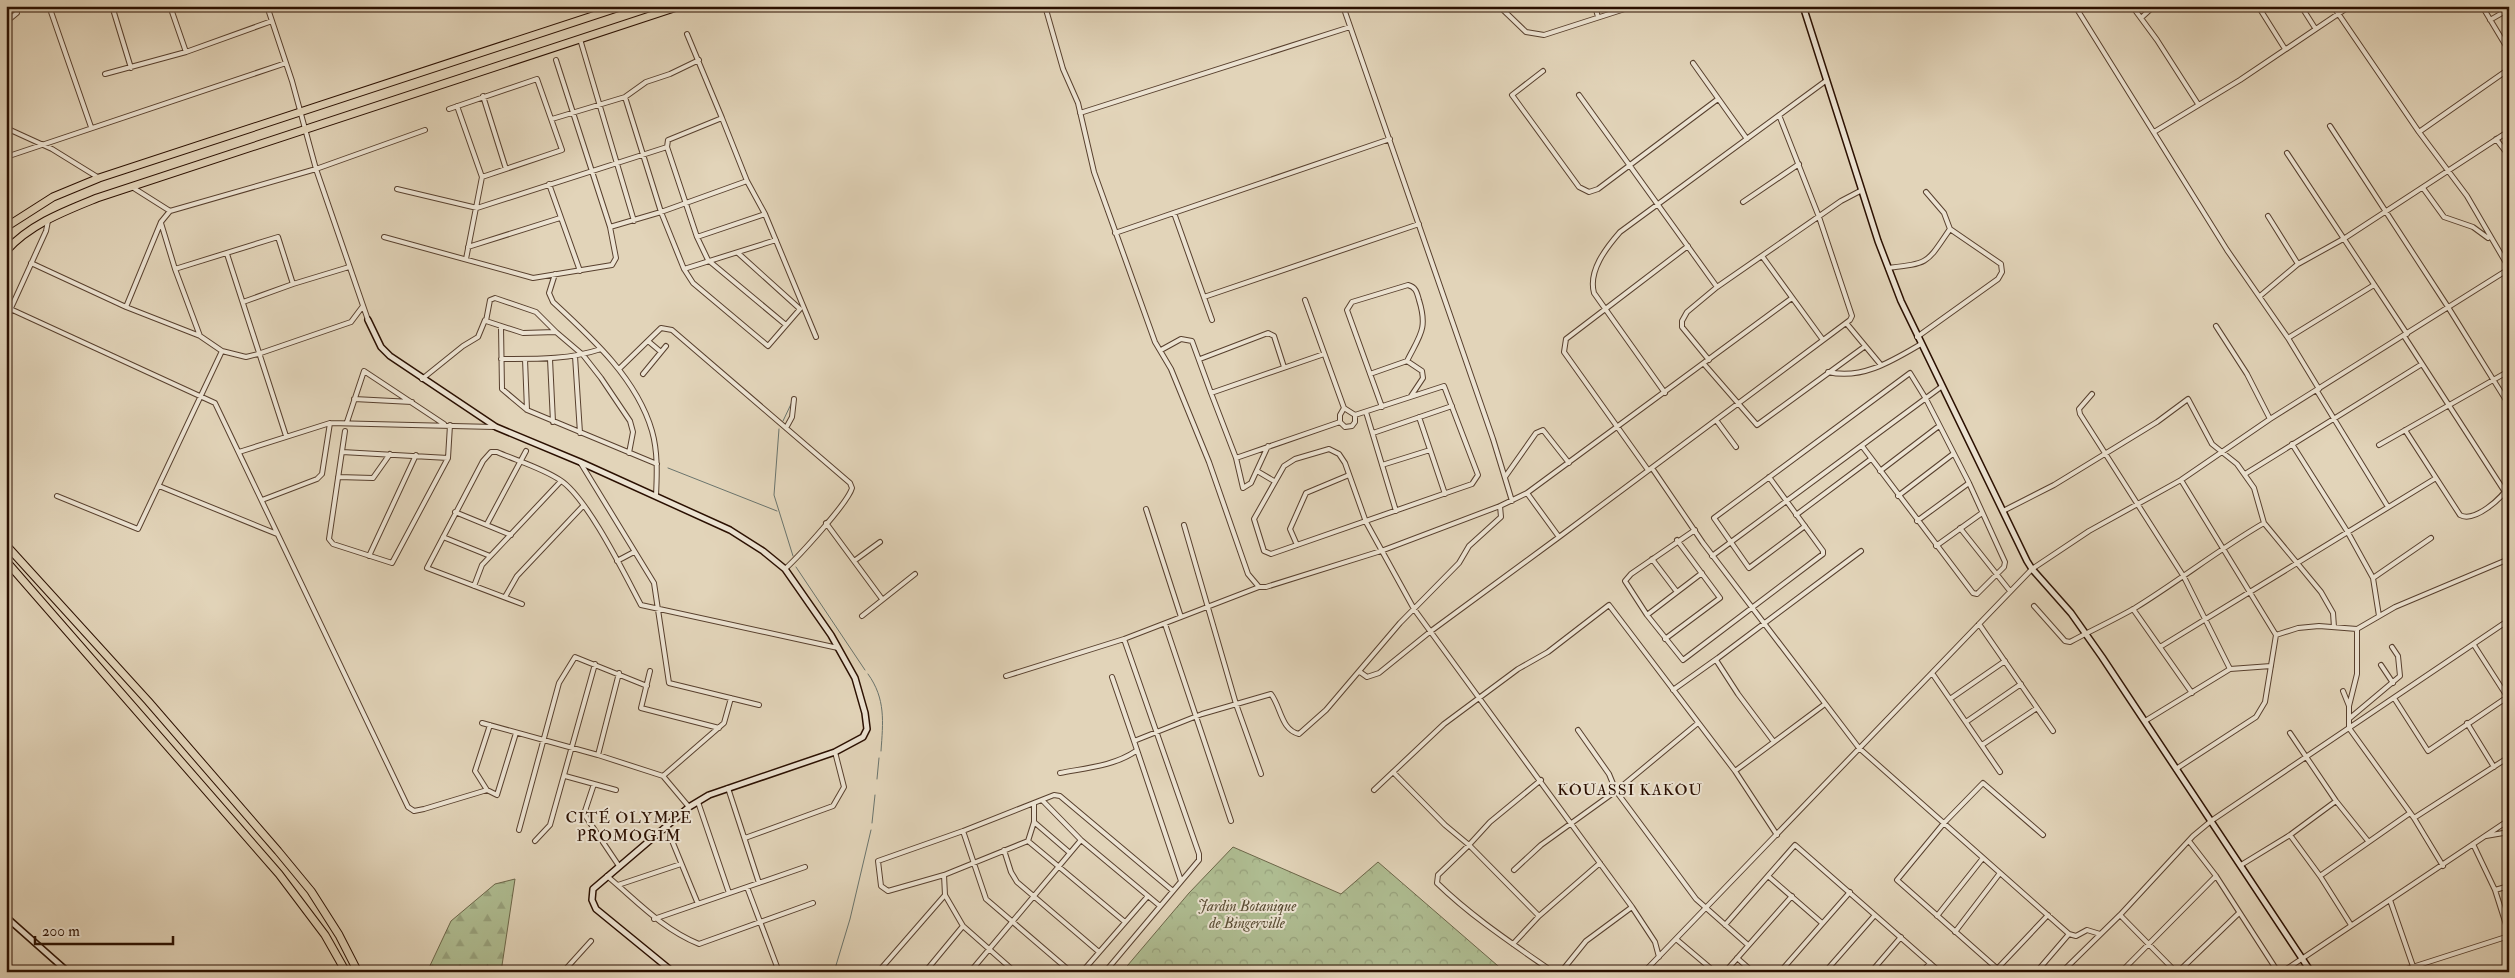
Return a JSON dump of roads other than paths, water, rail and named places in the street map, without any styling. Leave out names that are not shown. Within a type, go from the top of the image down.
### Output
[{"type":"highway","points":[[6,227],[53,197],[99,178],[623,6]]},
{"type":"highway","points":[[6,251],[49,218],[132,187],[680,6]]},
{"type":"highway","points":[[6,545],[148,701],[311,891],[339,935],[358,972]]},
{"type":"highway","points":[[6,561],[279,874],[325,935],[346,972]]},
{"type":"street","points":[[11,6],[17,14]]},
{"type":"street","points":[[6,22],[17,14],[16,10],[23,6]]},
{"type":"street","points":[[50,6],[92,127]]},
{"type":"street","points":[[112,6],[131,68]]},
{"type":"street","points":[[170,6],[186,52]]},
{"type":"street","points":[[268,6],[301,112],[316,169],[368,320],[381,347],[422,380],[496,427],[580,462],[730,530],[764,551],[785,570],[838,648],[855,678],[865,713],[867,729],[863,737],[856,743],[709,795],[689,807],[593,889],[593,904],[673,972]]},
{"type":"street","points":[[1045,6],[1062,70],[1080,113],[1094,172],[1154,342],[1161,350],[1171,369],[1209,462],[1248,574],[1259,587]]},
{"type":"street","points":[[1343,6],[1390,139],[1512,501]]},
{"type":"street","points":[[1500,6],[1526,32],[1544,35],[1634,6]]},
{"type":"street","points":[[1595,6],[1598,17]]},
{"type":"street","points":[[1803,6],[1888,268],[1917,337],[2032,569],[2060,599],[2085,634],[2242,865],[2311,972]]},
{"type":"street","points":[[2075,6],[2227,250],[2288,338],[2388,507]]},
{"type":"street","points":[[2132,6],[2198,104]]},
{"type":"street","points":[[2141,18],[2154,6]]},
{"type":"street","points":[[2258,6],[2285,49]]},
{"type":"street","points":[[2301,6],[2315,28]]},
{"type":"street","points":[[1644,972],[2032,569],[2089,532],[2181,480],[2270,419],[2509,269],[2490,239],[2467,196],[2419,132],[2333,6]]},
{"type":"street","points":[[2154,132],[2240,80],[2350,6]]},
{"type":"street","points":[[2482,6],[2509,51]]},
{"type":"street","points":[[2490,20],[2509,9]]},
{"type":"street","points":[[105,74],[186,52],[272,21]]},
{"type":"street","points":[[1080,113],[1350,27]]},
{"type":"street","points":[[686,34],[747,181],[765,214],[816,337]]},
{"type":"street","points":[[580,39],[634,221]]},
{"type":"street","points":[[384,237],[533,278],[580,272],[612,265],[616,258],[610,227],[556,60]]},
{"type":"street","points":[[552,119],[625,97],[646,82],[670,74],[698,60]]},
{"type":"street","points":[[6,157],[286,63]]},
{"type":"street","points":[[1693,63],[1747,139]]},
{"type":"street","points":[[2419,132],[2509,69]]},
{"type":"street","points":[[1543,71],[1512,95],[1580,187],[1589,192],[1598,189],[1718,99]]},
{"type":"street","points":[[449,109],[537,79],[562,150],[482,177]]},
{"type":"street","points":[[1665,392],[1594,293],[1592,285],[1598,265],[1609,245],[1620,232],[1827,80]]},
{"type":"street","points":[[1579,95],[1717,287]]},
{"type":"street","points":[[484,96],[506,169]]},
{"type":"street","points":[[625,97],[662,212],[684,269],[694,283],[768,346],[800,309],[738,252]]},
{"type":"street","points":[[458,106],[482,177],[466,259]]},
{"type":"street","points":[[1360,672],[1367,677],[1379,673],[1431,631],[1847,324],[1852,316],[1819,217],[1779,115]]},
{"type":"street","points":[[722,118],[668,140],[667,148],[697,237],[708,260],[786,325]]},
{"type":"street","points":[[2330,126],[2509,404]]},
{"type":"street","points":[[6,128],[41,144],[99,178]]},
{"type":"street","points":[[126,307],[161,222],[170,210],[316,169],[426,130]]},
{"type":"street","points":[[2260,296],[2298,264],[2345,238],[2509,131]]},
{"type":"street","points":[[1115,233],[1390,139]]},
{"type":"street","points":[[2496,139],[2509,156]]},
{"type":"street","points":[[397,189],[477,208],[617,162],[667,148]]},
{"type":"street","points":[[2287,153],[2345,238],[2422,364],[2506,492]]},
{"type":"street","points":[[1743,202],[1799,164]]},
{"type":"street","points":[[610,227],[686,204],[747,181]]},
{"type":"street","points":[[549,184],[580,272]]},
{"type":"street","points":[[132,187],[170,210]]},
{"type":"street","points":[[2423,188],[2444,217],[2473,227],[2490,239]]},
{"type":"street","points":[[1709,360],[1682,327],[1682,321],[1687,312],[1717,287],[1841,201],[1862,190]]},
{"type":"street","points":[[1917,337],[1998,279],[2002,272],[2000,264],[1950,229],[1944,212],[1926,192]]},
{"type":"street","points":[[1174,213],[1212,320]]},
{"type":"street","points":[[697,237],[765,214]]},
{"type":"street","points":[[2268,216],[2298,264]]},
{"type":"street","points":[[6,319],[8,308],[46,231],[49,218]]},
{"type":"street","points":[[468,247],[560,218]]},
{"type":"street","points":[[161,222],[174,269],[200,336]]},
{"type":"street","points":[[1204,297],[1419,224]]},
{"type":"street","points":[[1888,268],[1924,262],[1930,258],[1950,229]]},
{"type":"street","points":[[174,269],[278,237],[293,284]]},
{"type":"street","points":[[684,269],[776,240]]},
{"type":"street","points":[[1688,246],[1566,339],[1564,352],[1712,556],[1860,748],[2069,934],[2076,936],[2087,930],[2100,934]]},
{"type":"street","points":[[227,254],[286,436]]},
{"type":"street","points":[[1762,256],[1823,340]]},
{"type":"street","points":[[31,263],[126,307],[200,336],[222,351],[246,357],[351,322],[363,306]]},
{"type":"street","points":[[243,302],[349,267]]},
{"type":"street","points":[[555,274],[549,292],[553,302],[619,369],[643,406],[653,432],[657,464],[656,496]]},
{"type":"street","points":[[1370,374],[1407,361],[1423,328],[1425,318],[1416,290],[1408,285],[1352,302],[1347,310],[1370,374],[1382,407]]},
{"type":"street","points":[[2288,338],[2374,285]]},
{"type":"street","points":[[422,380],[462,346],[478,337],[490,300],[495,298],[536,312],[582,356],[601,378],[630,422],[634,432],[629,453]]},
{"type":"street","points":[[1006,676],[1124,639],[1259,587],[1266,587],[1381,551],[1512,501],[1528,493],[1618,428],[1792,298]]},
{"type":"street","points":[[1305,300],[1344,408],[1355,415],[1441,386],[1445,388],[1478,475],[1472,484],[1445,494],[1366,522],[1296,545],[1272,554],[1267,553],[1254,523],[1274,481],[1289,462],[1330,449],[1342,458],[1350,475],[1366,522],[1414,609],[1541,780],[1632,907],[1655,942],[1659,957]]},
{"type":"street","points":[[8,308],[215,403],[408,807],[414,811],[424,809],[487,790]]},
{"type":"street","points":[[485,320],[523,333],[556,332]]},
{"type":"street","points":[[1847,324],[1864,347],[1881,365]]},
{"type":"street","points":[[2216,326],[2247,374],[2270,419]]},
{"type":"street","points":[[501,327],[502,389],[527,410],[657,464]]},
{"type":"street","points":[[619,369],[661,328],[667,327],[850,483],[852,488],[845,501],[785,570]]},
{"type":"street","points":[[1200,359],[1268,333],[1274,336],[1284,368]]},
{"type":"street","points":[[1161,350],[1181,339],[1188,338],[1195,344],[1211,393],[1236,458],[1243,488],[1251,483],[1268,446]]},
{"type":"street","points":[[648,341],[661,352]]},
{"type":"street","points":[[1828,372],[1854,375],[1895,359],[1921,344]]},
{"type":"street","points":[[643,374],[666,346]]},
{"type":"street","points":[[1704,364],[1757,425],[1864,347]]},
{"type":"street","points":[[501,359],[550,359],[582,356],[601,349]]},
{"type":"street","points":[[57,496],[138,529],[160,486],[200,395],[222,351]]},
{"type":"street","points":[[1211,393],[1324,354]]},
{"type":"street","points":[[576,356],[580,432]]},
{"type":"street","points":[[525,359],[527,410]]},
{"type":"street","points":[[550,359],[554,422]]},
{"type":"street","points":[[1407,361],[1422,371],[1423,378],[1411,396]]},
{"type":"street","points":[[2245,474],[2422,364]]},
{"type":"street","points":[[347,422],[364,371],[448,425]]},
{"type":"street","points":[[2379,445],[2509,371]]},
{"type":"street","points":[[1806,526],[1749,568],[1715,516],[1907,374],[1912,375],[1926,398],[1969,483],[2005,562],[1995,576],[1974,595],[1862,446]]},
{"type":"street","points":[[1712,556],[1941,387]]},
{"type":"street","points":[[2092,394],[2079,409],[2080,414],[2136,506],[2184,577],[2230,669]]},
{"type":"street","points":[[786,428],[792,417],[794,399]]},
{"type":"street","points":[[2003,511],[2054,485],[2157,422],[2188,399],[2212,444],[2245,474],[2254,488],[2264,523],[2321,592],[2333,613],[2334,627]]},
{"type":"street","points":[[354,400],[412,402]]},
{"type":"street","points":[[1373,433],[1452,406]]},
{"type":"street","points":[[1344,408],[1339,417],[1340,422],[1345,427],[1352,426],[1355,422],[1355,415]]},
{"type":"street","points":[[1366,412],[1396,511]]},
{"type":"street","points":[[1419,416],[1445,494]]},
{"type":"street","points":[[1716,420],[1736,447]]},
{"type":"street","points":[[1236,458],[1340,422]]},
{"type":"street","points":[[239,452],[330,423],[496,427]]},
{"type":"street","points":[[262,500],[317,479],[322,474],[330,423]]},
{"type":"street","points":[[345,431],[329,539],[334,544],[392,562],[448,458],[448,425]]},
{"type":"street","points":[[1880,470],[1939,426]]},
{"type":"street","points":[[1505,476],[1536,433],[1543,430],[1569,463]]},
{"type":"street","points":[[2405,430],[2460,515],[2464,517],[2474,516],[2506,492],[2509,485]]},
{"type":"street","points":[[2292,444],[2347,531],[2373,578],[2379,616]]},
{"type":"street","points":[[1382,465],[1430,450]]},
{"type":"street","points":[[487,524],[526,451]]},
{"type":"street","points":[[342,452],[448,458]]},
{"type":"street","points":[[522,604],[428,568],[455,512],[483,461],[491,452],[520,462],[561,481],[596,523],[641,605],[659,611],[838,648]]},
{"type":"street","points":[[338,477],[373,478],[390,454]]},
{"type":"street","points":[[1898,496],[1953,454]]},
{"type":"street","points":[[369,556],[416,456]]},
{"type":"street","points":[[1796,515],[1871,459]]},
{"type":"street","points":[[580,462],[654,583],[669,683],[759,705]]},
{"type":"street","points":[[1257,471],[1274,481]]},
{"type":"street","points":[[1296,545],[1290,529],[1306,493],[1350,475]]},
{"type":"street","points":[[1694,530],[1652,559],[1625,581],[1646,616],[1683,660],[1822,557],[1823,551],[1769,477]]},
{"type":"street","points":[[2160,648],[2296,562],[2436,478]]},
{"type":"street","points":[[2176,769],[2256,717],[2265,702],[2276,636],[2181,480]]},
{"type":"street","points":[[474,586],[482,565],[561,481]]},
{"type":"street","points":[[1917,521],[1969,483]]},
{"type":"street","points":[[160,486],[277,534]]},
{"type":"street","points":[[1528,493],[1559,537]]},
{"type":"street","points":[[505,597],[517,576],[583,506]]},
{"type":"street","points":[[1134,742],[1156,731],[1197,716],[1271,694],[1287,727],[1299,734],[1326,710],[1400,623],[1459,563],[1474,541],[1501,518],[1500,506]]},
{"type":"street","points":[[1146,509],[1180,617]]},
{"type":"street","points":[[455,512],[511,534]]},
{"type":"street","points":[[1936,546],[1982,513]]},
{"type":"street","points":[[826,523],[882,599]]},
{"type":"street","points":[[2034,606],[2068,643],[2133,609],[2184,577],[2222,548],[2264,523]]},
{"type":"street","points":[[1184,525],[1236,704],[1261,774]]},
{"type":"street","points":[[1960,528],[1995,576],[2010,592]]},
{"type":"street","points":[[443,537],[490,556]]},
{"type":"street","points":[[2373,578],[2431,538]]},
{"type":"street","points":[[1665,639],[1720,598],[1678,540]]},
{"type":"street","points":[[854,561],[880,542]]},
{"type":"street","points":[[1672,690],[1716,660],[1861,551]]},
{"type":"street","points":[[617,561],[634,552]]},
{"type":"street","points":[[1652,559],[1677,592]]},
{"type":"street","points":[[2276,636],[2298,628],[2334,627],[2357,629],[2379,616],[2448,583],[2509,559]]},
{"type":"street","points":[[1646,616],[1702,573]]},
{"type":"street","points":[[862,616],[915,574]]},
{"type":"street","points":[[1374,790],[1444,724],[1518,669],[1559,644],[1607,605],[1611,606],[1735,772],[1777,835]]},
{"type":"street","points":[[2133,609],[2192,693]]},
{"type":"street","points":[[2062,972],[2120,915],[2211,820],[2282,774],[2305,756],[2474,646],[2509,620]]},
{"type":"street","points":[[1165,624],[1197,716],[1230,821]]},
{"type":"street","points":[[1979,624],[2053,731]]},
{"type":"street","points":[[2349,706],[2357,674],[2357,629]]},
{"type":"street","points":[[1105,972],[1199,860],[1199,854],[1124,639]]},
{"type":"street","points":[[2394,698],[2427,750],[2508,697],[2474,646]]},
{"type":"street","points":[[2350,718],[2393,683],[2400,674],[2398,656],[2392,648]]},
{"type":"street","points":[[519,830],[559,682],[576,657],[647,686]]},
{"type":"street","points":[[1716,660],[1738,694],[1774,742]]},
{"type":"street","points":[[1950,699],[2005,661]]},
{"type":"street","points":[[535,841],[550,824],[595,664]]},
{"type":"street","points":[[2381,665],[2393,683]]},
{"type":"street","points":[[2145,721],[2230,669],[2271,666]]},
{"type":"street","points":[[650,670],[641,708],[719,728]]},
{"type":"street","points":[[598,755],[619,673]]},
{"type":"street","points":[[1932,673],[2000,772]]},
{"type":"street","points":[[1112,677],[1181,881]]},
{"type":"street","points":[[1966,722],[2021,684]]},
{"type":"street","points":[[2343,691],[2349,706],[2349,728],[2414,818],[2442,866]]},
{"type":"street","points":[[663,776],[724,723],[732,698]]},
{"type":"street","points":[[1735,772],[1825,704]]},
{"type":"street","points":[[1982,745],[2037,708]]},
{"type":"street","points":[[482,723],[571,747],[663,776],[689,807]]},
{"type":"street","points":[[1514,870],[1545,842],[1616,791],[1698,723]]},
{"type":"street","points":[[2467,723],[2494,767]]},
{"type":"street","points":[[490,725],[475,770],[487,790],[497,795],[516,733]]},
{"type":"street","points":[[1578,730],[1609,774],[1616,791],[1696,899],[1748,945]]},
{"type":"street","points":[[2290,733],[2336,801],[2368,841]]},
{"type":"street","points":[[1060,773],[1099,766],[1127,757],[1136,751]]},
{"type":"street","points":[[745,838],[833,806],[844,787],[835,752]]},
{"type":"street","points":[[2414,818],[2509,757]]},
{"type":"street","points":[[1393,772],[1445,826],[1469,845],[1539,916]]},
{"type":"street","points":[[565,776],[616,790]]},
{"type":"street","points":[[1541,780],[1490,822],[1438,875],[1436,883],[1460,905],[1553,972]]},
{"type":"street","points":[[2043,835],[1985,783],[1944,823],[1897,880],[1999,970],[2048,915]]},
{"type":"street","points":[[594,784],[584,814],[619,866]]},
{"type":"street","points":[[728,788],[759,883]]},
{"type":"street","points":[[1028,841],[944,875],[888,891],[881,886],[878,861],[1034,804],[1049,795],[1060,796],[1173,891]]},
{"type":"street","points":[[1042,800],[1081,840],[1160,906]]},
{"type":"street","points":[[2242,865],[2290,835],[2336,801]]},
{"type":"street","points":[[698,802],[729,893]]},
{"type":"street","points":[[1028,841],[1034,822],[1034,804]]},
{"type":"street","points":[[2320,876],[2410,813]]},
{"type":"street","points":[[2189,841],[2216,876],[2280,972],[2303,959],[2351,924],[2442,866],[2509,820]]},
{"type":"street","points":[[1034,822],[1070,853]]},
{"type":"street","points":[[666,826],[698,904]]},
{"type":"street","points":[[962,831],[986,899],[1071,972]]},
{"type":"street","points":[[2485,836],[2509,832]]},
{"type":"street","points":[[2290,835],[2320,876],[2351,924]]},
{"type":"street","points":[[970,972],[1081,840]]},
{"type":"street","points":[[1028,841],[1125,922]]},
{"type":"street","points":[[2397,972],[2509,935],[2495,890],[2473,844]]},
{"type":"street","points":[[1725,925],[1796,845],[1940,972]]},
{"type":"street","points":[[1004,850],[1014,878],[1099,952]]},
{"type":"street","points":[[1936,916],[1983,858]]},
{"type":"street","points":[[618,885],[681,864]]},
{"type":"street","points":[[1513,944],[1539,916],[1600,864]]},
{"type":"street","points":[[654,919],[806,868]]},
{"type":"street","points":[[1955,932],[2000,873]]},
{"type":"street","points":[[944,875],[945,895],[963,926],[1015,972]]},
{"type":"street","points":[[607,876],[654,919],[672,931],[699,944],[813,903]]},
{"type":"street","points":[[1768,876],[1822,923]]},
{"type":"street","points":[[2121,972],[2216,876]]},
{"type":"street","points":[[2495,890],[2509,886]]},
{"type":"street","points":[[747,887],[779,972]]},
{"type":"street","points":[[1780,972],[1850,892]]},
{"type":"street","points":[[878,972],[945,895]]},
{"type":"street","points":[[1082,972],[1148,896]]},
{"type":"street","points":[[1725,972],[1792,896]]},
{"type":"street","points":[[2390,900],[2415,972]]},
{"type":"street","points":[[1560,972],[1586,941],[1632,907]]},
{"type":"street","points":[[2120,915],[2177,972],[2239,913]]},
{"type":"street","points":[[1825,972],[1875,914]]},
{"type":"street","points":[[7,920],[68,972]]},
{"type":"street","points":[[925,972],[963,926]]},
{"type":"street","points":[[2023,972],[2030,969],[2041,970],[2069,934]]},
{"type":"street","points":[[1871,972],[1901,937]]},
{"type":"street","points":[[1676,939],[1715,972]]},
{"type":"street","points":[[563,972],[591,941]]},
{"type":"street","points":[[1737,958],[1753,972]]},
{"type":"street","points":[[1922,972],[1930,963]]},
{"type":"waterway","points":[[783,421],[792,402]]},
{"type":"waterway","points":[[779,429],[774,495],[793,556]]},
{"type":"waterway","points":[[668,468],[777,511]]},
{"type":"waterway","points":[[796,567],[865,670]]},
{"type":"waterway","points":[[868,674],[874,683],[881,702],[883,720],[881,751]]},
{"type":"waterway","points":[[877,779],[879,758]]},
{"type":"waterway","points":[[872,823],[875,795]]},
{"type":"waterway","points":[[834,972],[850,919],[871,830]]},
{"type":"district","name":"KOUASSI KAKOU","points":[[1630,790]]},
{"type":"district","name":"CITÉ OLYMPE PROMOGIM","points":[[629,827]]},
{"type":"park label","name":"Jardin Botanique de Bingerville","points":[[1247,914]]}]
